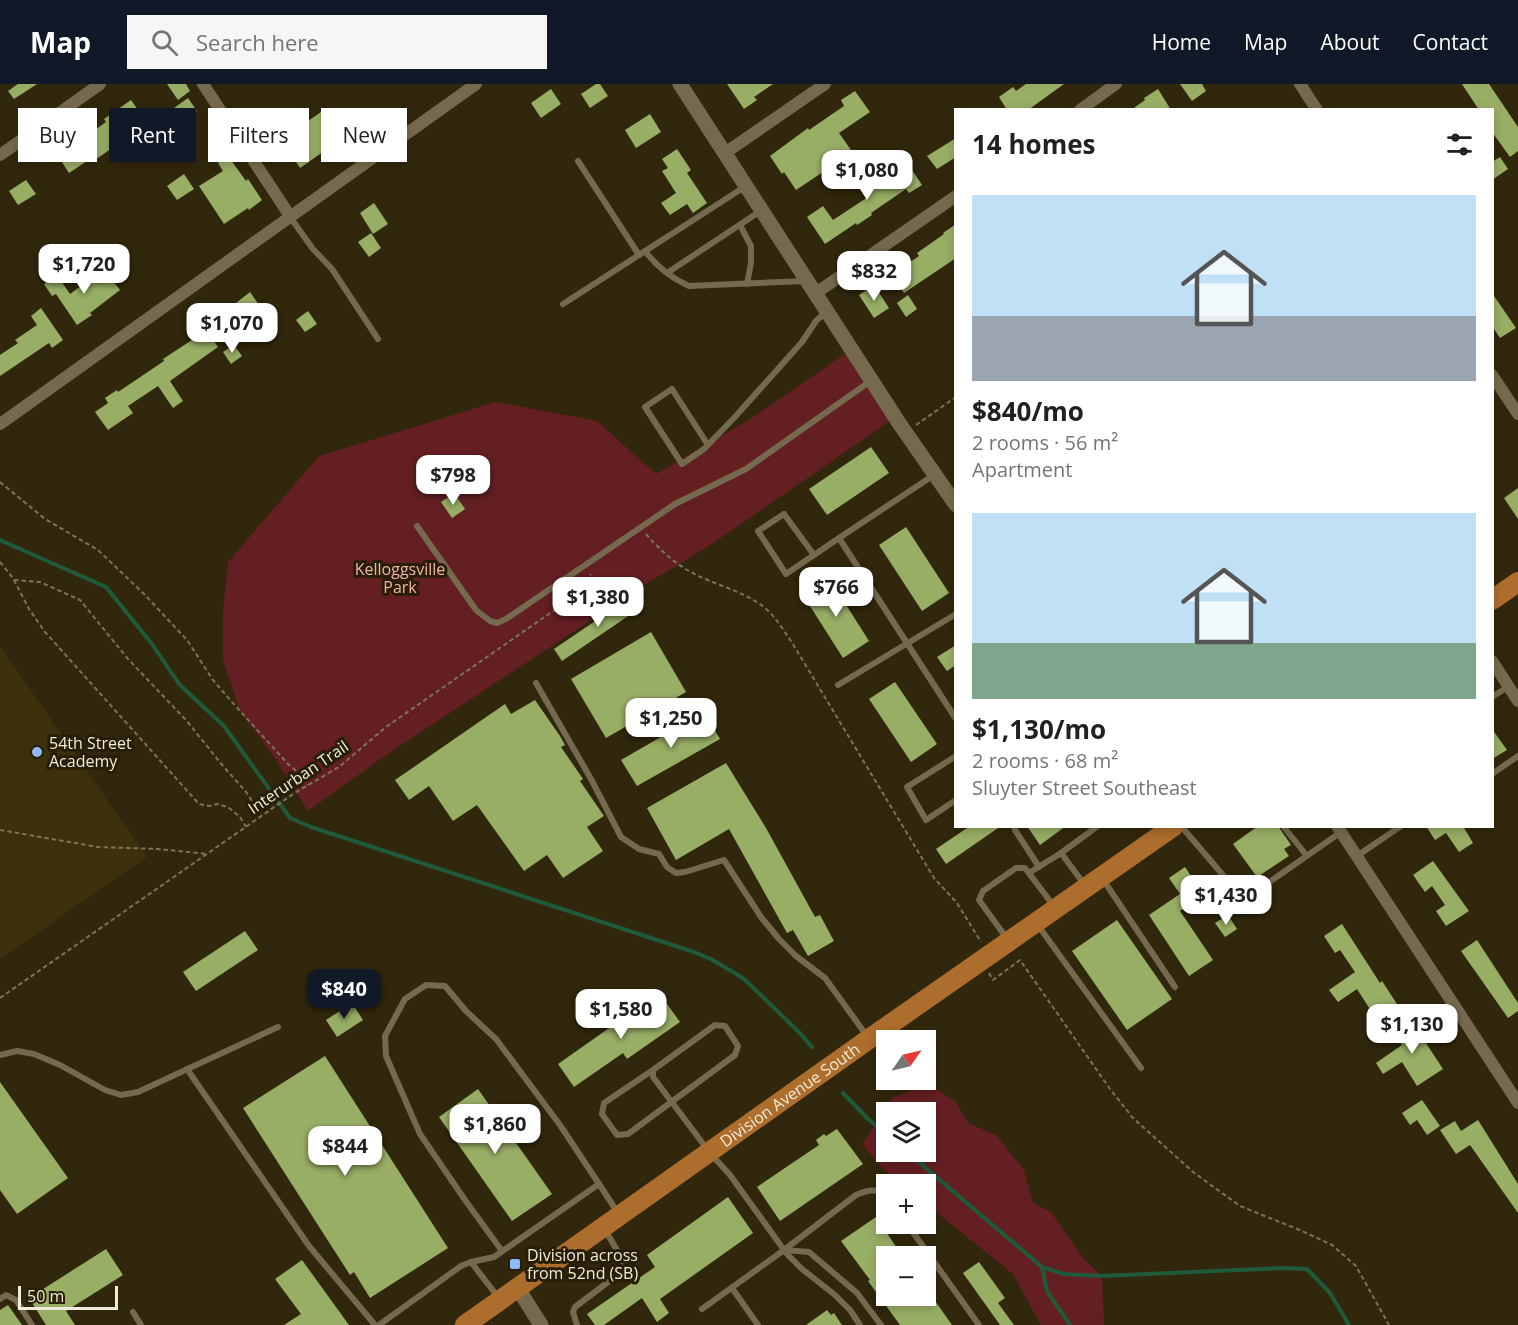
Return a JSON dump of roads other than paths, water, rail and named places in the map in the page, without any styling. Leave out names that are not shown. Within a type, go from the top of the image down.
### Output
[{"type":"main road","points":[[1494,599],[1518,582]]},
{"type":"main road","name":"Division Avenue South","points":[[465,1325],[1172,828]]},
{"type":"street","points":[[0,155],[100,84]]},
{"type":"street","points":[[203,84],[290,216]]},
{"type":"street","points":[[0,424],[476,84]]},
{"type":"street","points":[[681,84],[872,380],[954,502]]},
{"type":"street","points":[[725,153],[825,84]]},
{"type":"street","points":[[1083,108],[1116,84]]},
{"type":"street","points":[[1300,84],[1316,108]]},
{"type":"street","points":[[812,286],[954,197]]},
{"type":"street","points":[[1494,378],[1518,414]]},
{"type":"street","points":[[1494,664],[1518,701]]},
{"type":"street","points":[[1339,829],[1518,1103]]},
{"type":"street","points":[[517,1287],[541,1325]]},
{"type":"lane","points":[[578,161],[642,253],[676,280],[689,286],[747,284],[812,286]]},
{"type":"lane","points":[[563,304],[746,185]]},
{"type":"lane","points":[[667,273],[762,210]]},
{"type":"lane","points":[[290,216],[313,249],[332,268],[378,339]]},
{"type":"lane","points":[[740,225],[751,246],[747,284]]},
{"type":"lane","points":[[708,445],[672,389],[645,407],[682,464],[708,445],[742,410],[802,342],[816,321],[828,311]]},
{"type":"lane","points":[[417,526],[476,610],[490,621],[497,623],[592,562],[675,504],[746,470],[872,380]]},
{"type":"lane","points":[[814,555],[784,514],[758,531],[786,574],[935,475]]},
{"type":"lane","points":[[839,538],[954,716]]},
{"type":"lane","points":[[838,685],[954,615]]},
{"type":"lane","points":[[536,683],[621,837],[639,849],[659,854],[668,867],[676,873],[724,860],[761,917],[796,956],[825,978],[869,1039]]},
{"type":"lane","points":[[1494,696],[1509,686]]},
{"type":"lane","points":[[1494,773],[1518,756]]},
{"type":"lane","points":[[954,757],[907,787],[926,820],[954,801]]},
{"type":"lane","points":[[1014,828],[1040,867]]},
{"type":"lane","points":[[1029,873],[1095,828]]},
{"type":"lane","points":[[1172,828],[1228,881],[1262,888],[1307,856],[1339,829]]},
{"type":"lane","points":[[1285,828],[1307,856]]},
{"type":"lane","points":[[1357,856],[1398,828]]},
{"type":"lane","points":[[1061,853],[1094,883],[1175,987]]},
{"type":"lane","points":[[1010,942],[979,900],[983,891],[1016,868],[1025,868],[1057,909]]},
{"type":"lane","points":[[1036,924],[1141,1068]]},
{"type":"lane","points":[[502,1251],[420,1134],[386,1056],[385,1036],[405,999],[426,985],[445,986],[465,1011],[496,1039],[560,1125],[620,1215]]},
{"type":"lane","points":[[715,1025],[725,1026],[738,1046],[735,1055],[672,1102],[628,1134],[617,1135],[602,1114],[604,1103],[652,1070],[715,1025]]},
{"type":"lane","points":[[0,1055],[17,1051],[34,1054],[60,1065],[105,1090],[121,1095],[138,1092],[278,1027]]},
{"type":"lane","points":[[187,1069],[309,1246],[377,1325],[460,1266],[494,1257],[599,1184]]},
{"type":"lane","points":[[652,1070],[653,1077],[710,1153],[730,1175],[784,1250],[802,1269],[835,1295],[850,1310],[860,1325]]},
{"type":"lane","points":[[702,1309],[856,1195],[870,1190],[876,1191]]},
{"type":"lane","points":[[577,1325],[573,1311],[575,1307],[624,1270],[620,1255],[603,1227]]},
{"type":"lane","points":[[914,1234],[979,1325]]},
{"type":"lane","points":[[784,1250],[809,1252],[857,1293],[880,1325]]},
{"type":"lane","points":[[471,1262],[500,1299]]},
{"type":"lane","points":[[732,1288],[758,1325]]},
{"type":"lane","points":[[0,1299],[6,1295],[16,1300],[32,1325]]},
{"type":"lane","points":[[133,1312],[141,1325]]},
{"type":"waterway","points":[[0,540],[106,587],[152,644],[179,684],[224,726],[290,818],[311,827],[711,959],[743,978],[812,1047]]},
{"type":"waterway","points":[[843,1093],[876,1126]]},
{"type":"waterway","points":[[919,1162],[1042,1267],[1064,1274],[1102,1276],[1281,1268],[1307,1269],[1330,1293],[1349,1325]]},
{"type":"waterway","points":[[1042,1267],[1047,1291],[1070,1325]]},
{"type":"place","name":"54th Street Academy","points":[[37,752]]},
{"type":"place","name":"Division across from 52nd (SB)","points":[[515,1264]]},
{"type":"park label","name":"Kelloggsville Park","points":[[400,578]]}]
